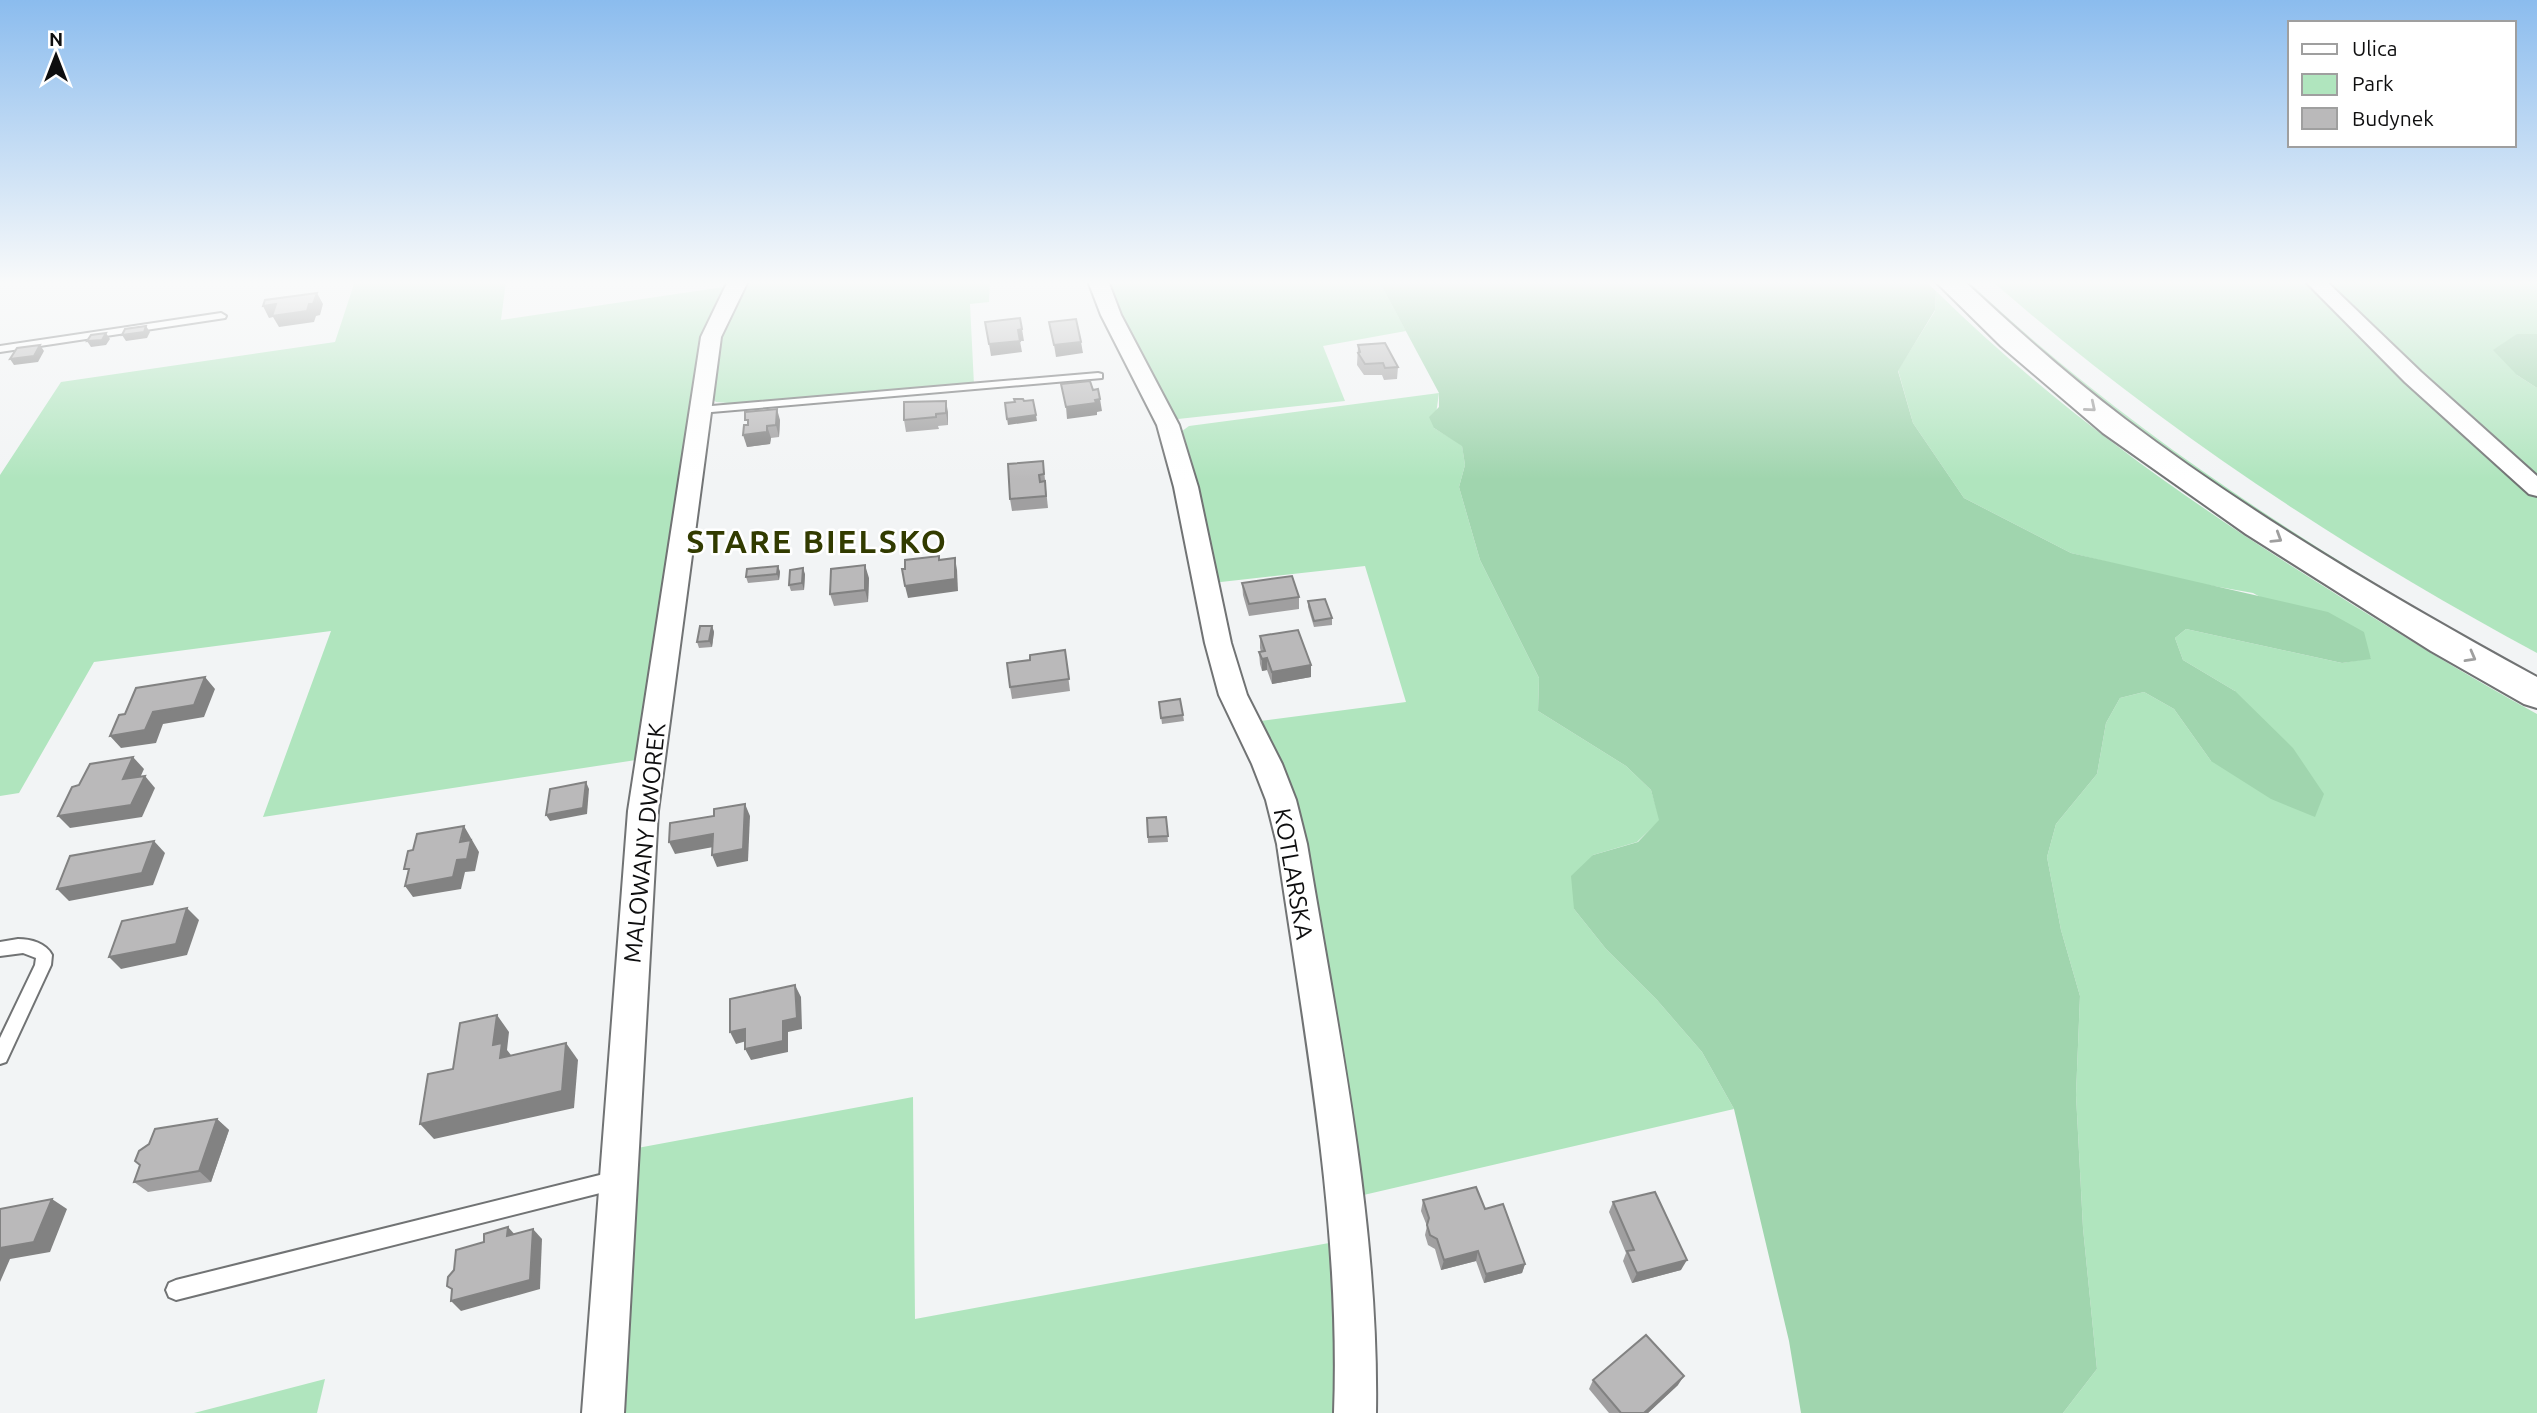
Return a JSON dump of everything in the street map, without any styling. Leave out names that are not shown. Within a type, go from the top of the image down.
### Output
[{"type":"main road","points":[[2019,347],[2114,426],[2247,519],[2444,642],[2537,694]]},
{"type":"main road","points":[[2056,347],[2151,422],[2291,520],[2466,625],[2537,663]]},
{"type":"street","name":"MALOWANY DWOREK","points":[[603,1413],[643,811],[710,347]]},
{"type":"street","name":"KOTLARSKA","points":[[1128,347],[1168,425],[1185,487],[1218,643],[1233,695],[1267,764],[1281,800],[1292,844],[1346,1198],[1357,1340],[1355,1413]]},
{"type":"street","points":[[2382,347],[2537,489]]},
{"type":"lane","points":[[700,410],[1098,376]]},
{"type":"lane","points":[[0,949],[22,945],[37,948],[44,955],[44,965],[0,1056]]},
{"type":"lane","points":[[176,1290],[618,1180]]},
{"type":"green space","points":[[301,347],[717,347],[648,685],[636,760],[263,817],[331,631],[94,662],[19,793],[0,796],[0,475],[61,382]]},
{"type":"green space","points":[[717,347],[972,347],[974,385],[739,404],[716,402],[709,396]]},
{"type":"green space","points":[[1136,347],[1323,347],[1345,401],[1178,419],[1171,415]]},
{"type":"green space","points":[[1414,347],[1913,347],[1898,371],[1913,423],[1964,498],[2071,553],[2328,612],[2364,632],[2371,659],[2342,663],[2186,629],[2175,638],[2183,660],[2235,691],[2293,748],[2324,794],[2315,817],[2271,799],[2211,761],[2174,709],[2144,692],[2120,698],[2106,723],[2097,774],[2056,824],[2047,857],[2061,930],[2080,996],[2076,1095],[2083,1228],[2097,1369],[2063,1413],[1801,1413],[1789,1341],[1734,1109],[1702,1052],[1657,1000],[1606,949],[1574,909],[1571,876],[1593,855],[1638,842],[1659,820],[1651,790],[1626,766],[1538,711],[1539,678],[1480,560],[1459,487],[1465,465],[1462,446],[1434,428],[1429,417],[1439,407],[1439,393]]},
{"type":"green space","points":[[1912,347],[1996,347],[2124,451],[2224,522],[2380,622],[2537,714],[2537,1413],[2063,1413],[2097,1369],[2083,1228],[2076,1095],[2080,996],[2061,930],[2047,857],[2056,824],[2097,774],[2106,723],[2120,698],[2144,692],[2174,709],[2211,761],[2235,691],[2183,660],[2175,638],[2186,629],[2342,663],[2371,658],[2253,593],[2185,581],[2071,553],[1964,498],[1913,423],[1898,370]]},
{"type":"green space","points":[[2037,347],[2042,347],[2169,447],[2240,497],[2386,590],[2537,677],[2537,684],[2283,532],[2114,413]]},
{"type":"green space","points":[[2070,347],[2381,347],[2537,493],[2537,653],[2464,613],[2323,528],[2186,435]]},
{"type":"green space","points":[[2390,347],[2517,347],[2517,375],[2537,388],[2537,484]]},
{"type":"green space","points":[[2498,347],[2537,347],[2537,388],[2517,375],[2493,350]]},
{"type":"green space","points":[[1439,393],[1434,428],[1462,445],[1465,465],[1459,487],[1480,560],[1539,678],[1538,711],[1626,766],[1651,790],[1660,820],[1637,842],[1593,855],[1574,909],[1606,949],[1657,1000],[1702,1052],[1734,1109],[1355,1197],[1253,722],[1406,702],[1365,566],[1212,583],[1178,434],[1189,426]]},
{"type":"green space","points":[[913,1097],[915,1319],[1340,1241],[1345,1413],[614,1413],[632,1149]]},
{"type":"green space","points":[[325,1379],[317,1413],[194,1413]]},
{"type":"building","points":[[39,347],[34,356],[10,359],[17,348]]},
{"type":"building","points":[[1359,347],[1387,347],[1398,367],[1385,368],[1383,363],[1365,364],[1358,353]]},
{"type":"building","points":[[1090,381],[1093,390],[1098,389],[1100,399],[1095,400],[1096,403],[1066,407],[1061,384]]},
{"type":"building","points":[[1014,399],[1033,400],[1036,415],[1007,419],[1005,403],[1015,402]]},
{"type":"building","points":[[946,401],[946,413],[936,414],[936,417],[904,420],[904,402]]},
{"type":"building","points":[[777,409],[776,425],[767,426],[767,432],[743,435],[744,425],[748,425],[745,412]]},
{"type":"building","points":[[1043,461],[1044,474],[1039,475],[1040,482],[1045,481],[1046,496],[1010,499],[1008,464]]},
{"type":"building","points":[[939,556],[939,560],[955,558],[955,579],[905,586],[902,569],[905,569],[905,560]]},
{"type":"building","points":[[865,565],[865,590],[830,594],[831,569]]},
{"type":"building","points":[[778,566],[777,574],[746,577],[747,569]]},
{"type":"building","points":[[803,568],[802,583],[789,585],[790,570]]},
{"type":"building","points":[[1292,576],[1299,597],[1249,604],[1242,583]]},
{"type":"building","points":[[1325,599],[1332,618],[1314,621],[1308,601]]},
{"type":"building","points":[[700,626],[712,626],[709,641],[697,642]]},
{"type":"building","points":[[1298,630],[1311,665],[1272,672],[1267,658],[1262,659],[1259,652],[1265,651],[1260,636]]},
{"type":"building","points":[[1065,650],[1069,679],[1010,687],[1007,663],[1030,660],[1030,655]]},
{"type":"building","points":[[205,677],[194,705],[153,712],[145,730],[110,736],[119,715],[125,714],[136,688]]},
{"type":"building","points":[[1180,699],[1183,715],[1161,718],[1159,702]]},
{"type":"building","points":[[133,757],[123,779],[145,776],[131,805],[58,816],[72,787],[79,785],[90,764]]},
{"type":"building","points":[[586,782],[583,808],[546,815],[550,789]]},
{"type":"building","points":[[745,804],[743,849],[712,855],[713,834],[669,842],[670,823],[714,816],[714,809]]},
{"type":"building","points":[[1166,817],[1168,836],[1148,837],[1147,818]]},
{"type":"building","points":[[464,826],[460,842],[471,840],[467,859],[457,860],[453,877],[405,886],[409,869],[404,869],[408,851],[413,850],[417,834]]},
{"type":"building","points":[[154,841],[142,873],[57,889],[70,856]]},
{"type":"building","points":[[187,908],[176,944],[109,957],[122,921]]},
{"type":"building","points":[[795,985],[797,1018],[783,1021],[783,1041],[745,1049],[745,1029],[730,1032],[730,999]]},
{"type":"building","points":[[497,1015],[493,1045],[502,1043],[500,1058],[566,1043],[562,1091],[420,1124],[428,1074],[453,1069],[460,1023]]},
{"type":"building","points":[[217,1119],[199,1171],[134,1182],[140,1165],[135,1161],[139,1151],[149,1144],[155,1129]]},
{"type":"building","points":[[1476,1187],[1485,1209],[1503,1204],[1525,1264],[1486,1274],[1478,1251],[1444,1260],[1437,1239],[1430,1235],[1427,1225],[1429,1218],[1423,1200]]},
{"type":"building","points":[[1655,1192],[1687,1260],[1637,1273],[1627,1251],[1634,1250],[1613,1202]]},
{"type":"building","points":[[52,1199],[34,1242],[0,1248],[0,1209]]},
{"type":"building","points":[[508,1227],[507,1236],[533,1229],[530,1280],[451,1301],[452,1289],[447,1286],[448,1277],[454,1270],[456,1250],[484,1242],[484,1234]]},
{"type":"building","points":[[1646,1335],[1684,1376],[1644,1413],[1621,1413],[1593,1380]]},
{"type":"district","name":"STARE BIELSKO","points":[[817,542]]}]
